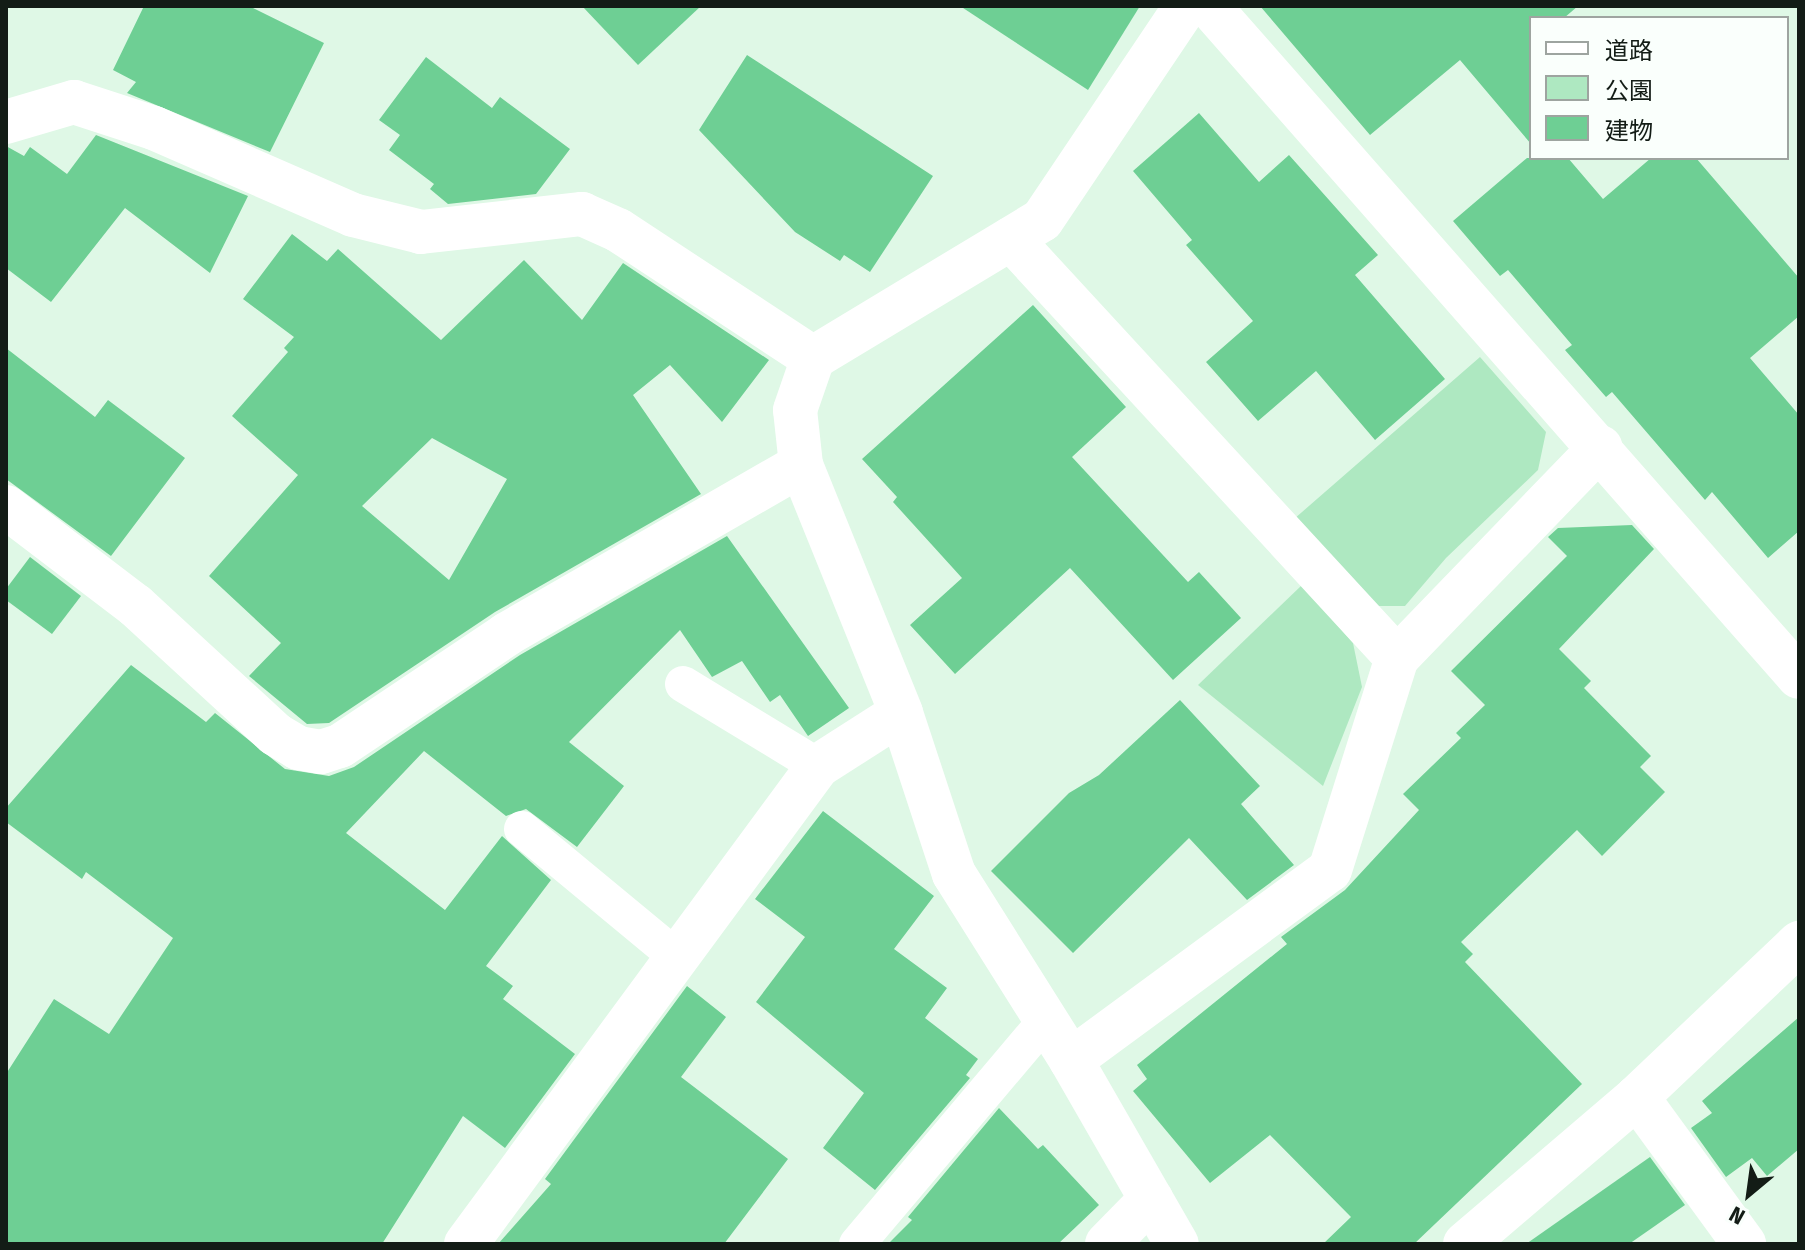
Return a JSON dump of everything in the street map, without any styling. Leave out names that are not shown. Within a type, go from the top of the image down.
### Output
[{"type":"street","points":[[1177,1244],[1071,1060],[954,874],[901,713],[801,465],[795,410],[813,358],[1042,220],[1186,6]]},
{"type":"street","points":[[1209,6],[1601,447],[1799,677]]},
{"type":"street","points":[[6,122],[74,102],[154,128],[353,215],[421,232],[582,214],[618,230],[813,358]]},
{"type":"street","points":[[1011,239],[1397,658]]},
{"type":"street","points":[[1071,1060],[1330,870],[1397,658],[1601,447]]},
{"type":"street","points":[[6,507],[136,606],[275,734],[298,748],[321,752],[340,746],[507,634],[801,465]]},
{"type":"street","points":[[466,1244],[679,959],[818,766],[901,713]]},
{"type":"street","points":[[1465,1244],[1637,1097],[1799,943]]},
{"type":"street","points":[[1637,1097],[1744,1244]]},
{"type":"street","points":[[1107,1244],[1151,1199]]},
{"type":"lane","points":[[683,684],[818,766]]},
{"type":"lane","points":[[522,829],[679,959]]},
{"type":"lane","points":[[857,1244],[1046,1020]]},
{"type":"green space","points":[[1480,357],[1546,432],[1538,470],[1446,558],[1405,606],[1378,606],[1294,519]]},
{"type":"green space","points":[[1302,585],[1353,643],[1362,687],[1323,786],[1198,685]]},
{"type":"building","points":[[144,6],[249,6],[324,43],[270,152],[127,93],[136,82],[113,70]]},
{"type":"building","points":[[582,6],[701,6],[638,65]]},
{"type":"building","points":[[960,6],[1140,6],[1088,90]]},
{"type":"building","points":[[1260,6],[1578,6],[1566,16],[1529,16],[1529,142],[1460,60],[1370,135]]},
{"type":"building","points":[[747,55],[933,176],[870,272],[844,255],[840,261],[795,232],[699,130]]},
{"type":"building","points":[[426,57],[492,108],[500,97],[570,149],[536,194],[448,204],[430,189],[434,184],[389,150],[400,135],[379,120]]},
{"type":"building","points":[[1199,113],[1259,182],[1289,155],[1378,255],[1355,275],[1445,379],[1375,440],[1316,371],[1258,421],[1206,362],[1253,321],[1186,245],[1192,240],[1133,171]]},
{"type":"building","points":[[96,135],[248,196],[210,273],[125,208],[51,302],[6,268],[6,146],[24,156],[30,147],[67,174]]},
{"type":"building","points":[[1527,158],[1570,160],[1603,199],[1649,160],[1698,160],[1799,278],[1799,316],[1750,358],[1799,415],[1799,531],[1768,558],[1712,492],[1705,500],[1612,392],[1606,397],[1565,350],[1572,345],[1508,270],[1500,276],[1453,221]]},
{"type":"building","points":[[292,234],[327,261],[338,249],[441,340],[524,260],[582,320],[623,263],[769,360],[722,422],[670,365],[633,395],[701,494],[495,612],[329,723],[307,724],[249,676],[281,643],[209,576],[298,475],[232,416],[288,352],[284,348],[294,337],[243,299]],"holes":[[[432,438],[507,479],[449,580],[362,506]]]},
{"type":"building","points":[[1033,305],[1126,407],[1072,457],[1188,582],[1199,572],[1241,618],[1173,680],[1070,568],[955,674],[910,625],[962,578],[893,502],[897,497],[862,459]]},
{"type":"building","points":[[6,348],[95,417],[108,400],[185,458],[111,556],[6,479]]},
{"type":"building","points":[[1632,525],[1654,549],[1559,649],[1591,681],[1584,688],[1651,756],[1640,767],[1665,792],[1602,856],[1577,830],[1461,942],[1473,954],[1465,962],[1582,1084],[1414,1244],[1323,1244],[1351,1217],[1270,1135],[1210,1183],[1133,1091],[1147,1079],[1137,1065],[1287,944],[1281,937],[1345,890],[1419,810],[1403,794],[1461,738],[1456,733],[1485,705],[1451,671],[1567,556],[1548,537],[1558,528]]},
{"type":"building","points":[[727,536],[849,708],[808,736],[780,695],[770,702],[742,661],[712,677],[680,630],[569,742],[624,786],[577,847],[526,809],[506,816],[424,751],[346,833],[445,910],[502,836],[551,880],[486,966],[513,986],[503,999],[575,1054],[505,1148],[463,1116],[382,1244],[6,1244],[6,1074],[54,999],[109,1034],[173,938],[86,872],[82,879],[6,822],[6,808],[131,665],[206,722],[215,713],[285,769],[329,776],[354,767],[520,655]]},
{"type":"building","points":[[30,557],[81,596],[52,634],[6,600],[6,589]]},
{"type":"building","points":[[1180,700],[1260,786],[1241,804],[1294,865],[1247,900],[1189,838],[1073,953],[991,871],[1069,793],[1099,775]]},
{"type":"building","points":[[823,811],[934,896],[894,949],[947,988],[925,1018],[978,1059],[966,1075],[970,1078],[875,1190],[823,1148],[864,1093],[756,1002],[805,937],[755,899]]},
{"type":"building","points":[[687,986],[726,1017],[681,1077],[788,1159],[724,1244],[498,1244],[551,1184],[545,1179]]},
{"type":"building","points":[[1799,1017],[1799,1149],[1767,1176],[1752,1158],[1726,1177],[1691,1128],[1712,1113],[1702,1101]]},
{"type":"building","points":[[999,1108],[1038,1149],[1043,1145],[1099,1205],[1058,1244],[888,1244],[912,1220],[908,1217]]},
{"type":"building","points":[[1650,1157],[1685,1205],[1629,1244],[1526,1244]]}]
